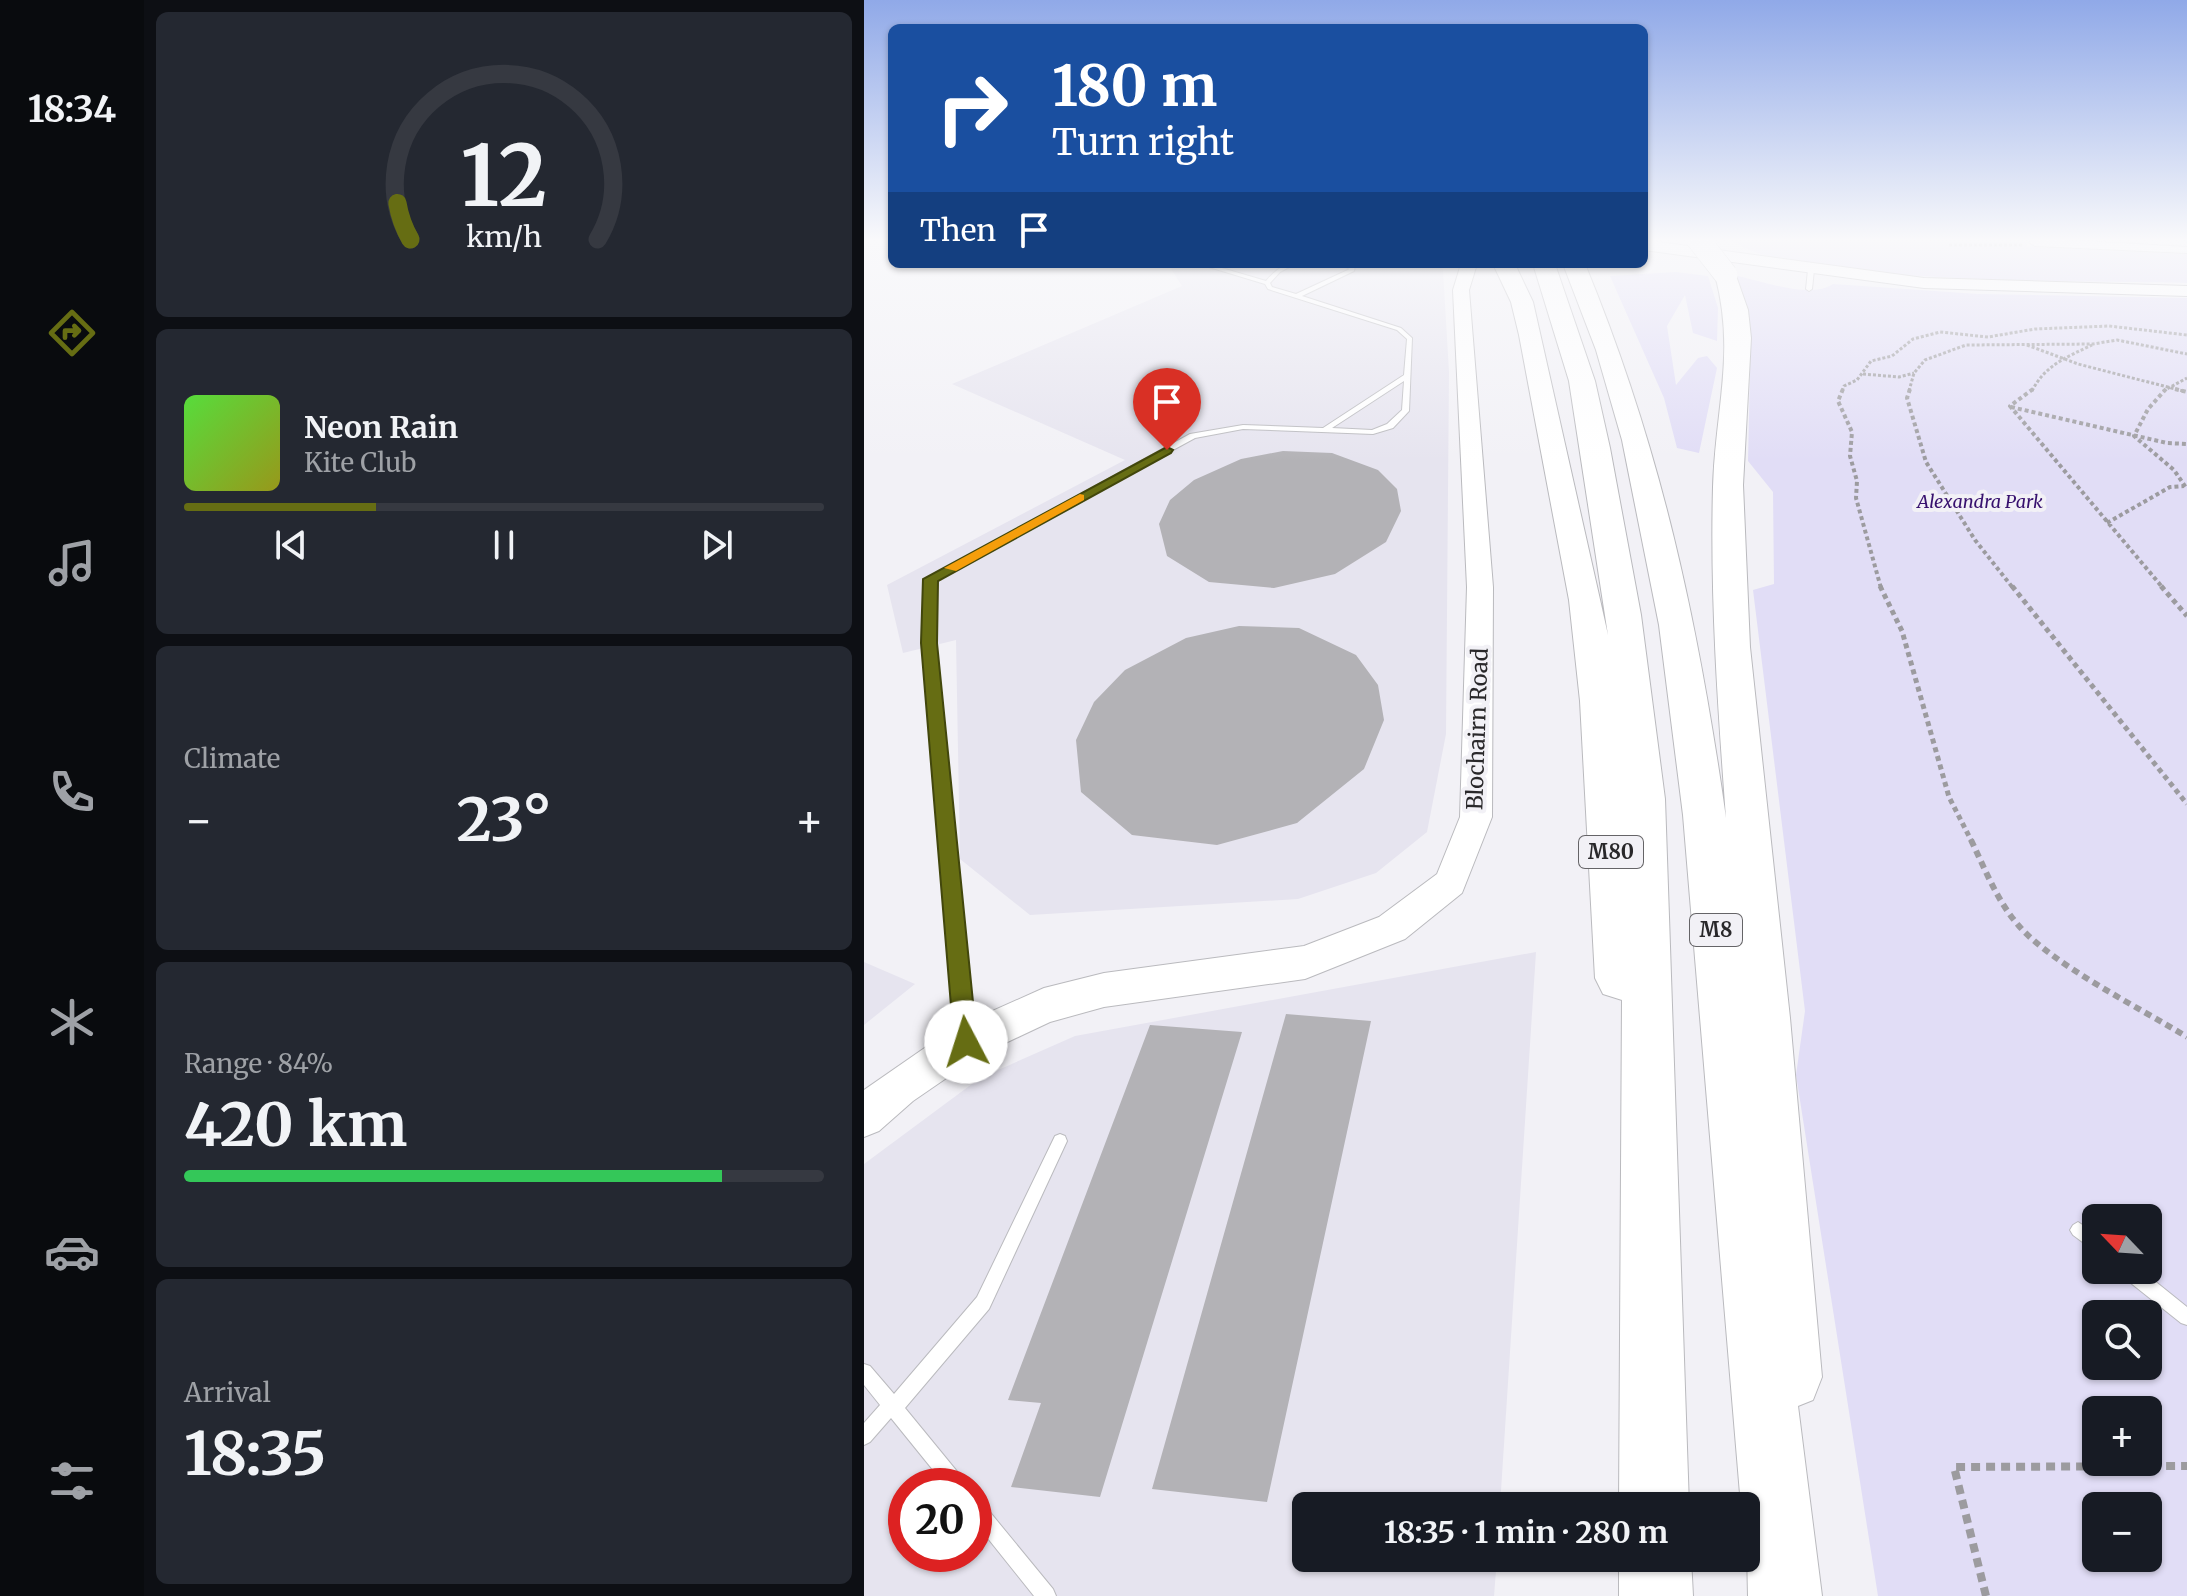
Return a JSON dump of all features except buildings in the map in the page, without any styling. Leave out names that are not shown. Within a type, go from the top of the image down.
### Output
[{"type":"highway","name":"M80","points":[[1525,312],[1586,600],[1597,686],[1653,1478]]},
{"type":"highway","name":"M8","points":[[1570,312],[1624,615],[1644,799],[1653,1478]]},
{"type":"highway","name":"M8","points":[[1588,312],[1605,340],[1639,457],[1676,633],[1711,878],[1785,1596]]},
{"type":"highway","points":[[1736,312],[1739,338],[1728,485],[1732,647],[1765,1018],[1805,1596]]},
{"type":"highway","points":[[1655,1572],[1656,1596]]},
{"type":"street","name":"Blochairn Road","points":[[864,1116],[899,1087],[966,1042],[1044,1006],[1104,990],[1305,962],[1392,928],[1450,883],[1476,817],[1480,587],[1462,312]]},
{"type":"lane","points":[[966,1042],[929,643],[930,579],[1193,436],[1243,427],[1373,432],[1390,426],[1405,411],[1410,339],[1399,329],[1348,312]]},
{"type":"lane","points":[[1324,430],[1408,375]]},
{"type":"lane","points":[[864,1436],[983,1303],[1060,1141]]},
{"type":"lane","points":[[2078,1230],[2082,1233]]},
{"type":"lane","points":[[2146,1284],[2187,1317]]},
{"type":"lane","points":[[864,1372],[943,1468]]},
{"type":"lane","points":[[992,1528],[1046,1596]]},
{"type":"path","points":[[1988,337],[2035,329],[2109,326],[2187,335]]},
{"type":"path","points":[[2008,343],[1947,332],[1920,337],[1892,356],[1871,361],[1862,374],[1844,386],[1838,396],[1854,440],[1850,456],[1857,481],[1856,498],[1880,586],[1902,631],[1941,759],[1949,797],[1973,848],[2018,925],[2041,947],[2075,971],[2129,999],[2187,1037]]},
{"type":"path","points":[[2187,354],[2117,340],[2093,344],[2021,342],[1948,350],[1925,360],[1914,373],[1907,398],[1926,462],[1975,540],[2187,804]]},
{"type":"path","points":[[2021,342],[2096,370],[2187,392]]},
{"type":"path","points":[[2010,406],[2032,391],[2040,375],[2062,357],[2093,344]]},
{"type":"path","points":[[1862,374],[1899,377],[1914,373]]},
{"type":"path","points":[[2134,436],[2167,385],[2187,378]]},
{"type":"path","points":[[2010,406],[2134,436],[2187,444]]},
{"type":"path","points":[[2010,406],[2187,616]]},
{"type":"path","points":[[2134,436],[2174,470],[2185,487]]},
{"type":"path","points":[[2107,523],[2170,487],[2185,487]]},
{"type":"path","points":[[1986,1596],[1954,1467],[2187,1466]]},
{"type":"shaded area","points":[[1120,312],[1445,312],[1449,372],[1446,734],[1427,832],[1376,873],[1298,899],[1030,915],[960,859],[956,640],[903,653],[887,585],[1125,460],[952,384]]},
{"type":"shaded area","points":[[1536,952],[1501,1492],[1292,1492],[1292,1572],[1496,1572],[1494,1596],[864,1596],[864,1164],[980,1078],[1075,1036]]},
{"type":"shaded area","points":[[864,962],[915,984],[864,1025]]},
{"type":"green space","points":[[1626,312],[1675,312],[1667,326],[1676,385],[1698,358],[1707,356],[1717,368],[1699,453],[1677,448],[1664,398]]},
{"type":"green space","points":[[1689,312],[1718,312],[1717,341],[1693,333]]},
{"type":"green space","name":"Alexandra Park","points":[[1746,312],[2187,312],[2187,1596],[1878,1596],[1796,1075],[1805,1011],[1753,590],[1774,584],[1773,492],[1748,461],[1751,327]]},
{"type":"slow traffic","points":[[951,568],[1080,498]]},
{"type":"route","points":[[966,1042],[929,643],[930,579],[1167,450]]}]
